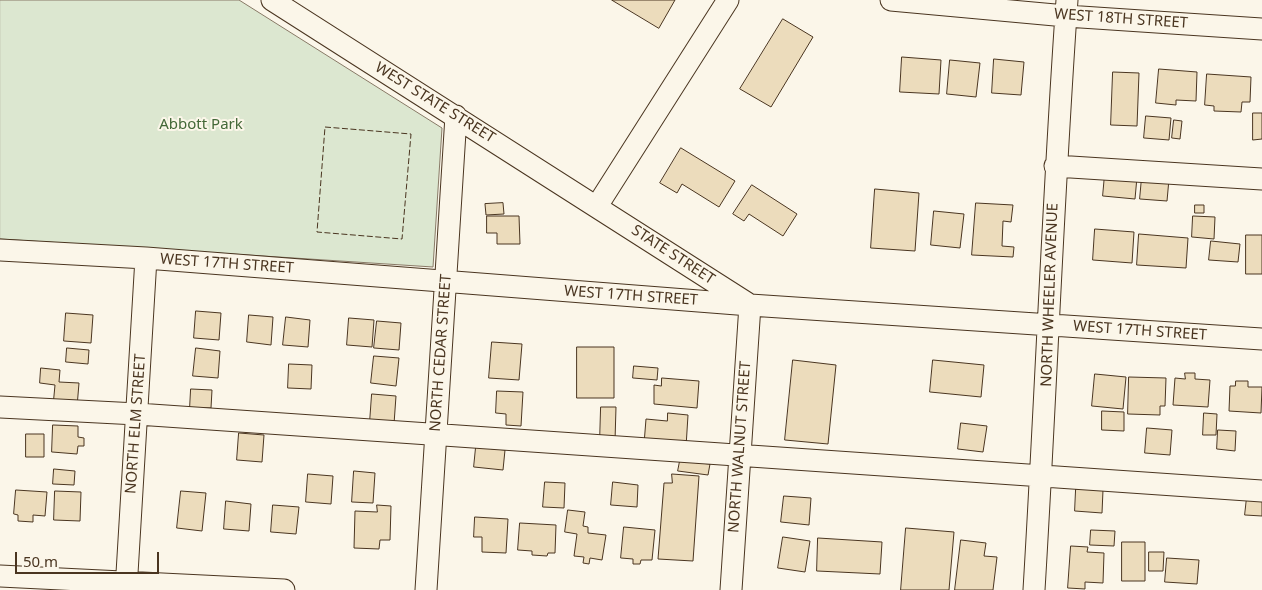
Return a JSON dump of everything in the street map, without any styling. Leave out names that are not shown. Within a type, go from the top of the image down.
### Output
[{"type":"street","name":"WEST STATE STREET","points":[[272,0],[597,206]]},
{"type":"street","points":[[597,206],[728,0]]},
{"type":"street","name":"WEST 18TH STREET","points":[[891,0],[1067,8],[1262,29]]},
{"type":"street","name":"NORTH WHEELER AVENUE","points":[[1034,590],[1050,325],[1055,166],[1067,8]]},
{"type":"street","name":"NORTH CEDAR STREET","points":[[426,590],[456,116]]},
{"type":"street","points":[[1055,166],[1262,179]]},
{"type":"street","name":"STATE STREET","points":[[597,206],[750,305]]},
{"type":"street","name":"WEST 17TH STREET","points":[[0,250],[146,258],[750,305],[1262,339]]},
{"type":"street","name":"NORTH ELM STREET","points":[[126,586],[146,258]]},
{"type":"street","name":"NORTH WALNUT STREET","points":[[732,590],[750,305]]},
{"type":"street","points":[[0,407],[137,414],[1262,491]]},
{"type":"street","points":[[0,576],[126,586],[284,590]]},
{"type":"green space","name":"Abbott Park","points":[[0,0],[239,0],[442,128],[433,267],[0,239]]},
{"type":"building","points":[[612,0],[675,0],[659,28]]},
{"type":"building","points":[[783,19],[813,37],[771,107],[740,89]]},
{"type":"building","points":[[902,57],[941,60],[939,94],[900,92]]},
{"type":"building","points":[[994,59],[1024,62],[1021,95],[992,93]]},
{"type":"building","points":[[950,60],[980,63],[976,97],[947,94]]},
{"type":"building","points":[[1159,69],[1197,72],[1196,101],[1176,100],[1176,105],[1156,103]]},
{"type":"building","points":[[1113,72],[1139,73],[1137,126],[1111,125]]},
{"type":"building","points":[[1207,74],[1251,77],[1250,102],[1242,102],[1241,112],[1214,111],[1214,106],[1205,105]]},
{"type":"building","points":[[1253,113],[1262,113],[1262,139],[1253,140]]},
{"type":"building","points":[[1146,116],[1171,118],[1169,140],[1144,138]]},
{"type":"building","points":[[1174,120],[1182,121],[1180,139],[1172,138]]},
{"type":"building","points":[[681,148],[735,181],[719,207],[682,184],[677,193],[660,183]]},
{"type":"building","points":[[1105,174],[1137,177],[1135,199],[1103,196]]},
{"type":"building","points":[[1142,177],[1169,179],[1167,201],[1140,199]]},
{"type":"building","points":[[752,185],[797,214],[783,236],[749,214],[744,221],[733,214]]},
{"type":"building","points":[[875,189],[919,193],[915,251],[871,248]]},
{"type":"building","points":[[503,203],[504,214],[486,215],[485,204]]},
{"type":"building","points":[[976,203],[1013,205],[1011,222],[1003,221],[1002,246],[1014,247],[1013,257],[972,255]]},
{"type":"building","points":[[1195,205],[1204,205],[1204,213],[1195,213]]},
{"type":"building","points":[[934,211],[964,214],[960,248],[931,245]]},
{"type":"building","points":[[487,216],[519,216],[520,244],[497,244],[497,233],[487,233]]},
{"type":"building","points":[[1193,216],[1215,217],[1214,239],[1192,237]]},
{"type":"building","points":[[1095,229],[1134,232],[1132,263],[1093,260]]},
{"type":"building","points":[[1139,234],[1188,238],[1186,268],[1137,265]]},
{"type":"building","points":[[1246,235],[1262,235],[1262,274],[1246,274]]},
{"type":"building","points":[[1211,241],[1240,244],[1238,262],[1209,260]]},
{"type":"building","points":[[196,311],[221,313],[219,340],[194,338]]},
{"type":"building","points":[[66,313],[93,315],[91,343],[64,341]]},
{"type":"building","points":[[249,315],[273,317],[271,345],[247,342]]},
{"type":"building","points":[[286,317],[310,320],[308,347],[283,345]]},
{"type":"building","points":[[349,318],[374,320],[372,347],[347,345]]},
{"type":"building","points":[[377,321],[401,323],[399,350],[374,348]]},
{"type":"building","points":[[492,342],[522,344],[519,380],[489,378]]},
{"type":"building","points":[[577,347],[614,347],[614,398],[577,398]]},
{"type":"building","points":[[67,348],[89,350],[88,364],[66,362]]},
{"type":"building","points":[[196,348],[220,351],[218,378],[193,376]]},
{"type":"building","points":[[374,356],[399,358],[396,386],[371,383]]},
{"type":"building","points":[[793,360],[836,365],[828,444],[785,440]]},
{"type":"building","points":[[933,360],[984,365],[981,397],[930,392]]},
{"type":"building","points":[[289,364],[312,365],[311,389],[288,388]]},
{"type":"building","points":[[634,366],[658,368],[657,380],[633,378]]},
{"type":"building","points":[[41,368],[60,370],[59,382],[79,383],[77,407],[53,406],[55,385],[40,383]]},
{"type":"building","points":[[1185,373],[1195,373],[1195,379],[1210,380],[1208,407],[1173,405],[1175,378],[1185,379]]},
{"type":"building","points":[[1095,374],[1126,377],[1123,409],[1092,406]]},
{"type":"building","points":[[1129,377],[1166,378],[1165,406],[1160,406],[1160,415],[1128,414]]},
{"type":"building","points":[[662,378],[699,381],[697,408],[654,404],[654,385],[661,386]]},
{"type":"building","points":[[1236,381],[1248,381],[1248,387],[1262,387],[1261,413],[1229,411],[1230,386],[1235,386]]},
{"type":"building","points":[[191,389],[212,390],[211,408],[190,408]]},
{"type":"building","points":[[497,391],[523,392],[521,426],[506,425],[506,414],[496,413]]},
{"type":"building","points":[[372,394],[396,396],[394,424],[370,422]]},
{"type":"building","points":[[601,407],[616,407],[615,441],[600,441]]},
{"type":"building","points":[[1102,411],[1124,412],[1124,431],[1102,430]]},
{"type":"building","points":[[668,413],[688,415],[686,447],[644,444],[646,419],[667,421]]},
{"type":"building","points":[[1204,413],[1217,414],[1216,435],[1203,435]]},
{"type":"building","points":[[961,423],[987,426],[983,452],[958,449]]},
{"type":"building","points":[[53,425],[78,426],[78,437],[84,438],[84,446],[78,446],[77,454],[52,452]]},
{"type":"building","points":[[1147,428],[1172,430],[1170,455],[1145,453]]},
{"type":"building","points":[[1218,430],[1236,431],[1235,451],[1217,449]]},
{"type":"building","points":[[239,433],[264,435],[262,462],[237,460]]},
{"type":"building","points":[[26,434],[44,434],[44,457],[26,457]]},
{"type":"building","points":[[476,447],[505,450],[503,470],[474,467]]},
{"type":"building","points":[[680,461],[710,464],[708,475],[678,471]]},
{"type":"building","points":[[54,469],[75,471],[74,485],[53,484]]},
{"type":"building","points":[[354,471],[375,473],[373,503],[352,502]]},
{"type":"building","points":[[308,474],[333,476],[331,504],[306,502]]},
{"type":"building","points":[[672,474],[699,476],[693,561],[658,559],[664,483],[672,483]]},
{"type":"building","points":[[545,482],[565,483],[564,508],[543,507]]},
{"type":"building","points":[[613,482],[638,485],[637,507],[611,505]]},
{"type":"building","points":[[1076,489],[1103,490],[1102,513],[1075,511]]},
{"type":"building","points":[[16,490],[47,492],[45,516],[33,515],[33,522],[18,521],[18,515],[14,514]]},
{"type":"building","points":[[55,491],[81,492],[80,521],[54,520]]},
{"type":"building","points":[[181,491],[206,493],[202,531],[177,528]]},
{"type":"building","points":[[784,496],[811,498],[809,525],[781,522]]},
{"type":"building","points":[[1247,497],[1262,498],[1262,516],[1245,515]]},
{"type":"building","points":[[226,501],[251,504],[249,531],[224,529]]},
{"type":"building","points":[[273,505],[299,507],[296,534],[271,532]]},
{"type":"building","points":[[377,505],[391,506],[390,540],[380,540],[379,549],[354,548],[355,511],[377,512]]},
{"type":"building","points":[[568,510],[585,512],[583,526],[588,527],[588,533],[606,535],[602,560],[590,558],[589,564],[583,563],[584,557],[574,556],[577,534],[565,532]]},
{"type":"building","points":[[475,517],[508,519],[506,553],[482,552],[482,537],[474,537]]},
{"type":"building","points":[[520,523],[556,525],[555,553],[548,553],[547,556],[532,555],[532,551],[518,550]]},
{"type":"building","points":[[624,527],[655,530],[652,560],[641,560],[640,564],[633,564],[633,559],[621,558]]},
{"type":"building","points":[[906,528],[954,532],[949,590],[901,590]]},
{"type":"building","points":[[1091,530],[1115,531],[1114,546],[1090,545]]},
{"type":"building","points":[[783,537],[810,541],[805,572],[778,568]]},
{"type":"building","points":[[818,538],[882,542],[880,574],[817,571]]},
{"type":"building","points":[[961,540],[986,543],[984,556],[997,557],[993,590],[955,590]]},
{"type":"building","points":[[1122,542],[1145,542],[1145,581],[1122,581]]},
{"type":"building","points":[[1071,546],[1088,547],[1087,552],[1104,553],[1103,583],[1085,582],[1085,589],[1068,588]]},
{"type":"building","points":[[1149,552],[1164,552],[1163,571],[1149,571]]},
{"type":"building","points":[[1167,558],[1199,560],[1197,584],[1165,582]]},
{"type":"fence","points":[[325,127],[411,134],[402,239],[317,232],[325,127]]}]
